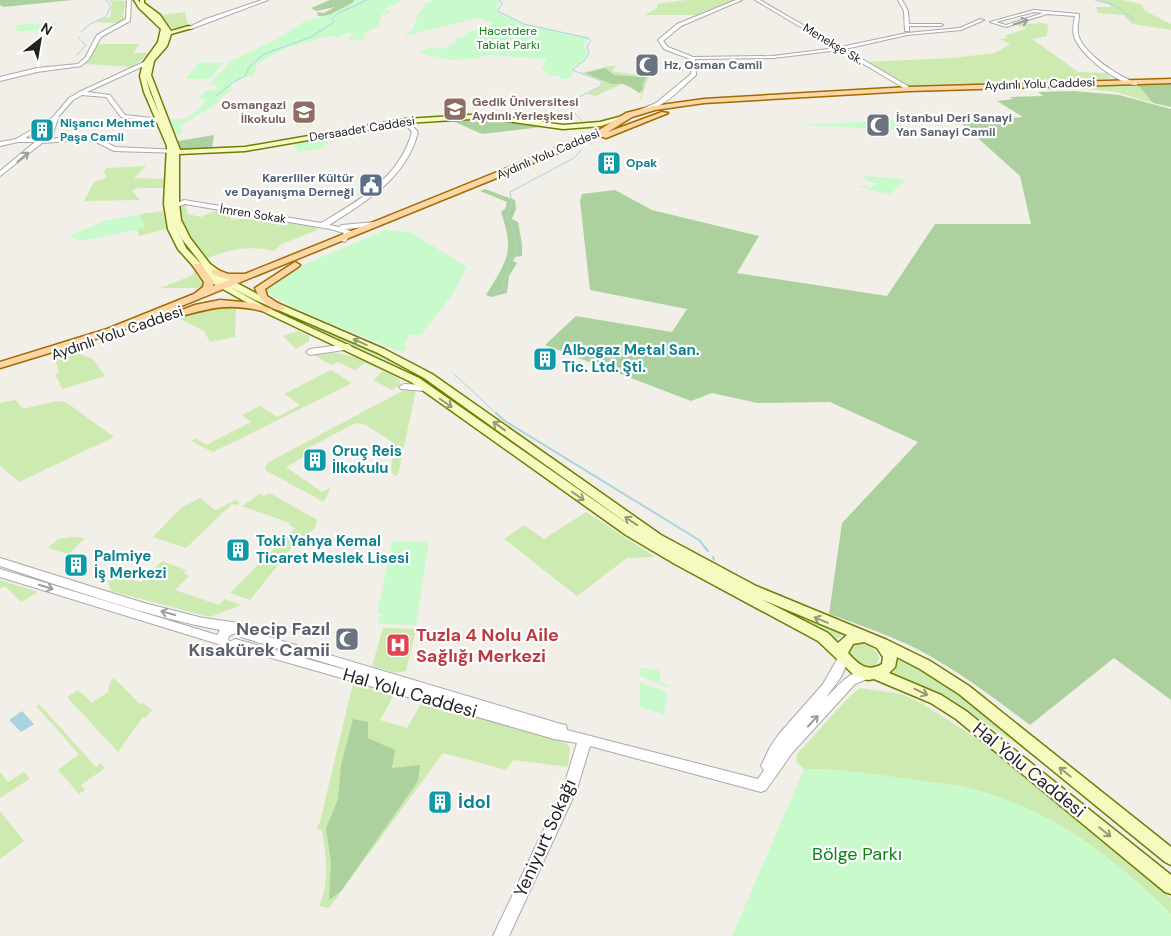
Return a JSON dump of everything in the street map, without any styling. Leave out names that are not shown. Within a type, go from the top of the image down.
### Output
[{"type":"main road","points":[[136,0],[137,4],[155,18],[167,32]]},
{"type":"main road","points":[[142,0],[142,4],[167,32]]},
{"type":"main road","points":[[167,32],[189,28]]},
{"type":"main road","points":[[167,32],[182,30]]},
{"type":"main road","points":[[166,314],[208,288],[208,279],[172,230],[174,152],[143,78],[145,66],[160,46],[167,32]]},
{"type":"main road","points":[[161,120],[148,75],[152,59],[167,32]]},
{"type":"main road","name":"Aydınlı Yolu Caddesi","points":[[0,370],[101,341],[628,125],[660,107],[1126,80],[1171,82]]},
{"type":"main road","name":"Aydınlı Yolu Caddesi","points":[[290,264],[341,240],[599,134],[629,115],[660,107],[728,98],[1171,82]]},
{"type":"main road","name":"Dersaadet Caddesi","points":[[174,152],[245,149],[406,121],[486,116],[556,126],[580,126],[601,124],[629,115]]},
{"type":"main road","name":"Dersaadet Caddesi","points":[[512,120],[551,128],[628,125]]},
{"type":"main road","points":[[617,121],[617,124],[628,125]]},
{"type":"main road","points":[[587,128],[599,130],[599,134]]},
{"type":"main road","name":"Dersaadet Caddesi","points":[[174,152],[212,151]]},
{"type":"main road","points":[[166,314],[224,302],[245,303],[267,310],[348,347],[426,388],[630,532],[679,561],[807,627],[831,643],[853,669],[872,674],[883,672],[890,662],[890,656],[882,644],[774,600],[657,538],[428,376],[381,351],[232,288],[200,260],[186,239],[177,220],[173,204]]},
{"type":"main road","points":[[215,272],[227,277],[239,278],[290,264]]},
{"type":"main road","points":[[280,308],[263,297],[260,288],[290,264]]},
{"type":"main road","points":[[198,266],[267,310]]},
{"type":"main road","name":"Aydınlı Yolu Caddesi","points":[[0,364],[86,340],[166,314]]},
{"type":"main road","points":[[842,656],[845,642],[858,637],[867,638]]},
{"type":"main road","name":"Hal Yolu Caddesi","points":[[882,644],[925,665],[964,690],[1171,857]]},
{"type":"main road","name":"Hal Yolu Caddesi","points":[[872,674],[936,699],[962,715],[1171,886]]},
{"type":"street","points":[[0,79],[31,71],[72,66],[85,61],[99,36],[128,20],[129,0]]},
{"type":"street","points":[[189,28],[214,16],[245,9],[266,0]]},
{"type":"street","points":[[740,0],[678,25],[660,41],[666,48],[692,58],[782,56],[840,49],[907,34],[960,29],[980,20]]},
{"type":"street","name":"Menekşe Sk.","points":[[757,0],[911,91]]},
{"type":"street","points":[[900,0],[906,11],[907,34]]},
{"type":"street","points":[[992,22],[1027,11],[1076,15],[1076,35],[1081,44],[1113,74],[1136,84]]},
{"type":"street","points":[[907,25],[980,20],[1006,26],[1050,12]]},
{"type":"street","points":[[638,112],[660,107],[694,74],[692,58]]},
{"type":"street","points":[[0,174],[53,130],[57,117],[67,104],[80,93],[131,69],[145,66]]},
{"type":"street","points":[[1102,82],[1114,80],[1115,76],[1113,74]]},
{"type":"street","points":[[80,93],[108,96],[123,116],[161,120]]},
{"type":"street","points":[[18,140],[42,124],[57,117]]},
{"type":"street","points":[[327,226],[376,191],[411,151],[415,132],[406,121]]},
{"type":"street","points":[[42,124],[54,124]]},
{"type":"street","points":[[0,144],[18,140],[42,141],[88,138],[98,140],[114,149],[174,152]]},
{"type":"street","name":"İmren Sokak","points":[[173,204],[184,202],[327,226],[349,232],[349,235],[341,240]]},
{"type":"street","name":"İmren Sokak","points":[[327,226],[360,227],[386,222]]},
{"type":"street","points":[[320,334],[318,346],[310,352],[348,347]]},
{"type":"street","points":[[0,562],[148,608],[199,622],[240,628],[245,634],[242,641],[228,645],[222,641],[0,573]]},
{"type":"street","points":[[222,641],[224,633],[233,628]]},
{"type":"street","name":"Hal Yolu Caddesi","points":[[245,634],[556,727],[585,739]]},
{"type":"street","name":"Hal Yolu Caddesi","points":[[235,644],[554,733],[585,739],[761,786]]},
{"type":"street","points":[[761,786],[770,761],[779,745],[835,678],[842,656]]},
{"type":"street","points":[[761,786],[787,749],[851,680],[872,674]]},
{"type":"street","name":"Yeniyurt Sokağı","points":[[501,936],[570,789],[585,739]]},
{"type":"green space","points":[[0,0],[73,0],[3,7],[0,5]]},
{"type":"green space","points":[[108,0],[126,1],[123,15],[125,20],[118,23],[96,22],[110,17],[112,3]]},
{"type":"green space","points":[[330,0],[355,0],[333,14],[318,16],[317,12],[324,13],[335,7],[316,11],[311,8]]},
{"type":"green space","points":[[358,0],[401,0],[384,10],[390,11],[390,14],[382,14],[378,26],[364,34],[365,39],[358,41],[347,39],[355,34],[347,33],[339,37],[329,36],[286,48],[254,65],[257,66],[253,77],[243,78],[234,83],[229,87],[235,88],[220,98],[218,103],[180,126],[183,134],[176,135],[168,119],[186,119],[198,110],[206,99],[199,99],[205,91],[214,90],[218,85],[209,85],[229,62],[275,40],[305,21],[329,15]]},
{"type":"green space","name":"Hacetdere Tabiat Parkı","points":[[433,0],[495,0],[500,3],[495,11],[522,24],[586,37],[588,40],[584,45],[587,53],[584,60],[570,70],[575,73],[570,78],[560,79],[560,76],[547,75],[546,71],[541,70],[547,59],[488,55],[478,58],[453,60],[418,53],[429,48],[442,49],[457,42],[453,40],[468,36],[468,34],[464,33],[494,24],[479,18],[403,36],[413,29],[418,13],[426,7],[424,5]]},
{"type":"green space","points":[[686,0],[737,0],[697,15],[645,15],[657,8],[657,4]]},
{"type":"green space","points":[[1096,0],[1123,0],[1141,4],[1145,11],[1171,24],[1171,30],[1133,24],[1123,15],[1098,13],[1096,7],[1111,7]]},
{"type":"green space","points":[[185,12],[188,26],[172,28],[161,15]]},
{"type":"green space","points":[[59,23],[43,31],[12,31],[18,29],[14,27],[21,24]]},
{"type":"green space","points":[[1022,23],[1048,24],[1047,36],[1032,39],[1078,72],[1107,73],[1110,78],[1097,81],[911,88],[865,62],[952,58],[995,53],[1010,44],[1000,39],[1007,38],[1005,36],[1027,28],[1015,25]]},
{"type":"green space","points":[[98,44],[139,44],[133,53],[151,53],[132,67],[86,64]]},
{"type":"green space","points":[[199,63],[223,63],[209,79],[185,79]]},
{"type":"green space","points":[[616,66],[612,71],[616,72],[649,76],[641,99],[639,99],[642,94],[622,84],[596,96],[587,94],[602,86],[603,81],[581,73]]},
{"type":"green space","points":[[605,68],[614,75],[646,77],[642,86],[644,88],[639,93],[623,84],[612,84],[585,73]]},
{"type":"green space","points":[[1171,84],[1171,107],[1153,103],[1138,85]]},
{"type":"green space","points":[[1138,85],[1153,103],[1116,92],[1088,89],[976,91]]},
{"type":"green space","points":[[1074,91],[1119,95],[1171,109],[1171,700],[1114,658],[1030,725],[947,666],[910,645],[829,614],[842,523],[918,442],[830,402],[757,403],[712,393],[691,401],[545,345],[576,316],[672,332],[687,309],[590,290],[580,201],[582,194],[615,190],[652,210],[759,236],[737,273],[887,296],[935,224],[1031,224],[1020,176],[961,123],[1023,117],[997,101],[1013,99],[1010,97],[1043,96],[1038,92]]},
{"type":"green space","points":[[483,118],[541,127],[482,134],[450,120]]},
{"type":"green space","points":[[898,120],[902,130],[800,125]]},
{"type":"green space","points":[[214,135],[212,148],[181,149],[178,141]]},
{"type":"green space","points":[[329,136],[328,143],[321,149],[299,152],[292,143]]},
{"type":"green space","points":[[146,166],[134,178],[166,179],[165,188],[139,188],[132,191],[140,200],[84,201],[94,182],[107,177],[103,172],[107,168]]},
{"type":"green space","points":[[863,176],[906,179],[890,195],[860,187],[862,185],[872,188],[877,184],[864,179]]},
{"type":"green space","points":[[485,189],[515,200],[516,209],[512,219],[518,222],[522,244],[522,256],[515,257],[513,261],[517,263],[509,276],[507,293],[491,297],[486,295],[507,256],[508,238],[501,212],[505,209],[507,202],[480,191]]},
{"type":"green space","points":[[185,204],[188,214],[201,217],[215,211],[231,214],[231,220],[239,219],[243,216],[316,226],[317,230],[282,244],[274,251],[256,248],[239,249],[206,259],[192,241],[181,220],[180,205]]},
{"type":"green space","points":[[164,211],[166,229],[139,236],[137,229],[144,228],[140,214]]},
{"type":"green space","points":[[140,214],[145,228],[82,241],[69,236],[104,221]]},
{"type":"green space","points":[[386,230],[410,232],[467,267],[452,295],[421,335],[409,335],[404,346],[407,349],[402,352],[306,313],[272,296],[265,290],[267,285],[305,264]]},
{"type":"green space","points":[[195,271],[205,283],[204,288],[160,288],[191,276]]},
{"type":"green space","points":[[259,303],[385,357],[418,375],[630,527],[698,565],[658,546],[630,528],[414,376]]},
{"type":"green space","points":[[242,305],[236,308],[235,337],[210,342],[204,331],[178,318],[205,308]]},
{"type":"green space","points":[[298,331],[309,336],[309,341],[296,349],[283,336]]},
{"type":"green space","points":[[76,353],[93,359],[105,376],[62,389],[55,374],[59,373],[55,359]]},
{"type":"green space","points":[[336,353],[358,357],[398,378],[401,384],[392,390],[373,380],[383,371],[365,363],[355,370],[338,362],[332,365],[312,354]]},
{"type":"green space","points":[[331,370],[352,383],[213,452],[191,441],[196,438],[206,445],[251,422],[242,415],[260,406],[277,417],[300,405],[284,394]]},
{"type":"green space","points":[[406,389],[416,390],[398,475],[395,476],[391,471],[394,443],[366,425],[356,423],[304,450],[309,454],[286,467],[322,492],[331,487],[324,502],[265,470],[267,463]]},
{"type":"green space","points":[[16,400],[23,409],[57,401],[66,402],[114,437],[19,482],[0,465],[0,403]]},
{"type":"green space","points":[[270,493],[317,520],[315,528],[293,546],[250,600],[230,593],[295,528],[289,525],[290,523],[242,506],[260,494],[264,496]]},
{"type":"green space","points":[[200,498],[215,510],[236,500],[240,503],[232,504],[186,548],[153,537],[181,508]]},
{"type":"green space","points":[[586,512],[655,557],[627,558],[577,596],[504,539],[524,525],[544,539]]},
{"type":"green space","points":[[85,538],[69,554],[48,548],[58,539]]},
{"type":"green space","points":[[392,541],[429,541],[416,625],[378,624],[381,614],[377,614]]},
{"type":"green space","points":[[162,561],[186,570],[184,573],[189,576],[175,590],[219,605],[225,599],[241,605],[210,617],[111,591],[108,581],[114,574],[141,582]]},
{"type":"green space","points":[[0,580],[38,592],[21,602],[5,586],[0,589]]},
{"type":"green space","points":[[734,585],[843,635],[832,643]]},
{"type":"green space","points":[[383,628],[416,629],[406,671],[395,673],[372,666]]},
{"type":"green space","points":[[856,643],[867,645],[876,651],[879,658],[876,665],[867,668],[856,666],[846,651]]},
{"type":"green space","points":[[897,659],[949,687],[996,723],[1026,750],[957,704],[891,674],[896,668]]},
{"type":"green space","points":[[639,668],[660,670],[660,682],[670,686],[669,688],[640,676]]},
{"type":"green space","points":[[113,677],[140,704],[143,703],[152,710],[145,718],[143,717],[118,752],[67,697],[78,690],[92,703],[109,691],[108,689]]},
{"type":"green space","points":[[640,682],[667,692],[664,715],[640,707]]},
{"type":"green space","points":[[353,683],[394,695],[380,720],[407,728],[422,702],[567,743],[570,748],[568,767],[513,760],[506,770],[443,753],[329,908],[319,906],[325,888],[326,869],[322,831],[316,828],[320,822]]},
{"type":"green space","points":[[860,688],[901,694],[923,704],[993,749],[1171,898],[1171,914],[1100,852],[1047,818],[1019,805],[990,794],[959,786],[855,772],[804,769],[796,761],[797,754],[849,697]]},
{"type":"green space","points":[[39,704],[96,767],[101,763],[105,768],[81,785],[85,790],[79,794],[58,770],[79,754],[36,706]]},
{"type":"green space","points":[[353,719],[368,722],[368,738],[395,750],[392,768],[420,765],[418,781],[341,891],[329,900],[331,862],[326,829],[338,799],[341,765]]},
{"type":"green space","name":"Bölge Parkı","points":[[804,769],[865,773],[959,786],[990,794],[1019,805],[1047,818],[1074,834],[1125,872],[1171,914],[1171,936],[732,936]]},
{"type":"green space","points":[[0,772],[8,782],[24,772],[30,779],[0,798]]},
{"type":"green space","points":[[0,811],[24,841],[0,859]]},
{"type":"water","points":[[22,711],[34,724],[21,732],[9,720]]},
{"type":"waterway","points":[[81,32],[90,24],[106,17],[111,6],[106,0]]},
{"type":"waterway","points":[[234,82],[245,76],[249,67],[264,54],[311,37],[334,22],[332,19],[337,14],[367,0]]},
{"type":"waterway","points":[[498,0],[503,3],[497,11],[524,24],[588,38],[591,41]]},
{"type":"waterway","points":[[1095,0],[1114,5],[1134,19]]},
{"type":"waterway","points":[[77,55],[86,45],[81,41]]},
{"type":"waterway","points":[[582,121],[571,109],[579,97],[601,86],[602,81],[572,70],[585,60],[589,53],[587,46],[590,42]]},
{"type":"waterway","points":[[216,96],[232,83]]},
{"type":"waterway","points":[[493,294],[502,290],[511,258],[517,254],[514,229],[507,218],[512,203],[510,192],[574,158],[581,150]]},
{"type":"waterway","points":[[453,373],[497,414]]},
{"type":"waterway","points":[[496,413],[505,421],[699,540],[708,551]]},
{"type":"place","name":"Hz, Osman Camii","points":[[647,65]]},
{"type":"place","name":"Gedik Üniversitesi Aydınlı Yerleşkesi","points":[[455,109]]},
{"type":"place","name":"Osmangazi İlkokulu","points":[[304,112]]},
{"type":"place","name":"İstanbul Deri Sanayi Yan Sanayi Camii","points":[[878,125]]},
{"type":"place","name":"Nişancı Mehmet Paşa Camii","points":[[42,130]]},
{"type":"place","name":"Opak","points":[[609,163]]},
{"type":"place","name":"Karerliler Kültür ve Dayanışma Derneği","points":[[371,185]]},
{"type":"place","name":"Albogaz Metal San. Tic. Ltd. Şti.","points":[[545,359]]},
{"type":"place","name":"Oruç Reis İlkokulu","points":[[315,460]]},
{"type":"place","name":"Toki Yahya Kemal Ticaret Meslek Lisesi","points":[[238,550]]},
{"type":"place","name":"Palmiye İş Merkezi","points":[[76,565]]},
{"type":"place","name":"Necip Fazıl Kısakürek Camii","points":[[347,639]]},
{"type":"place","name":"Tuzla 4 Nolu Aile Sağlığı Merkezi","points":[[398,645]]},
{"type":"place","name":"İdol","points":[[440,802]]}]
